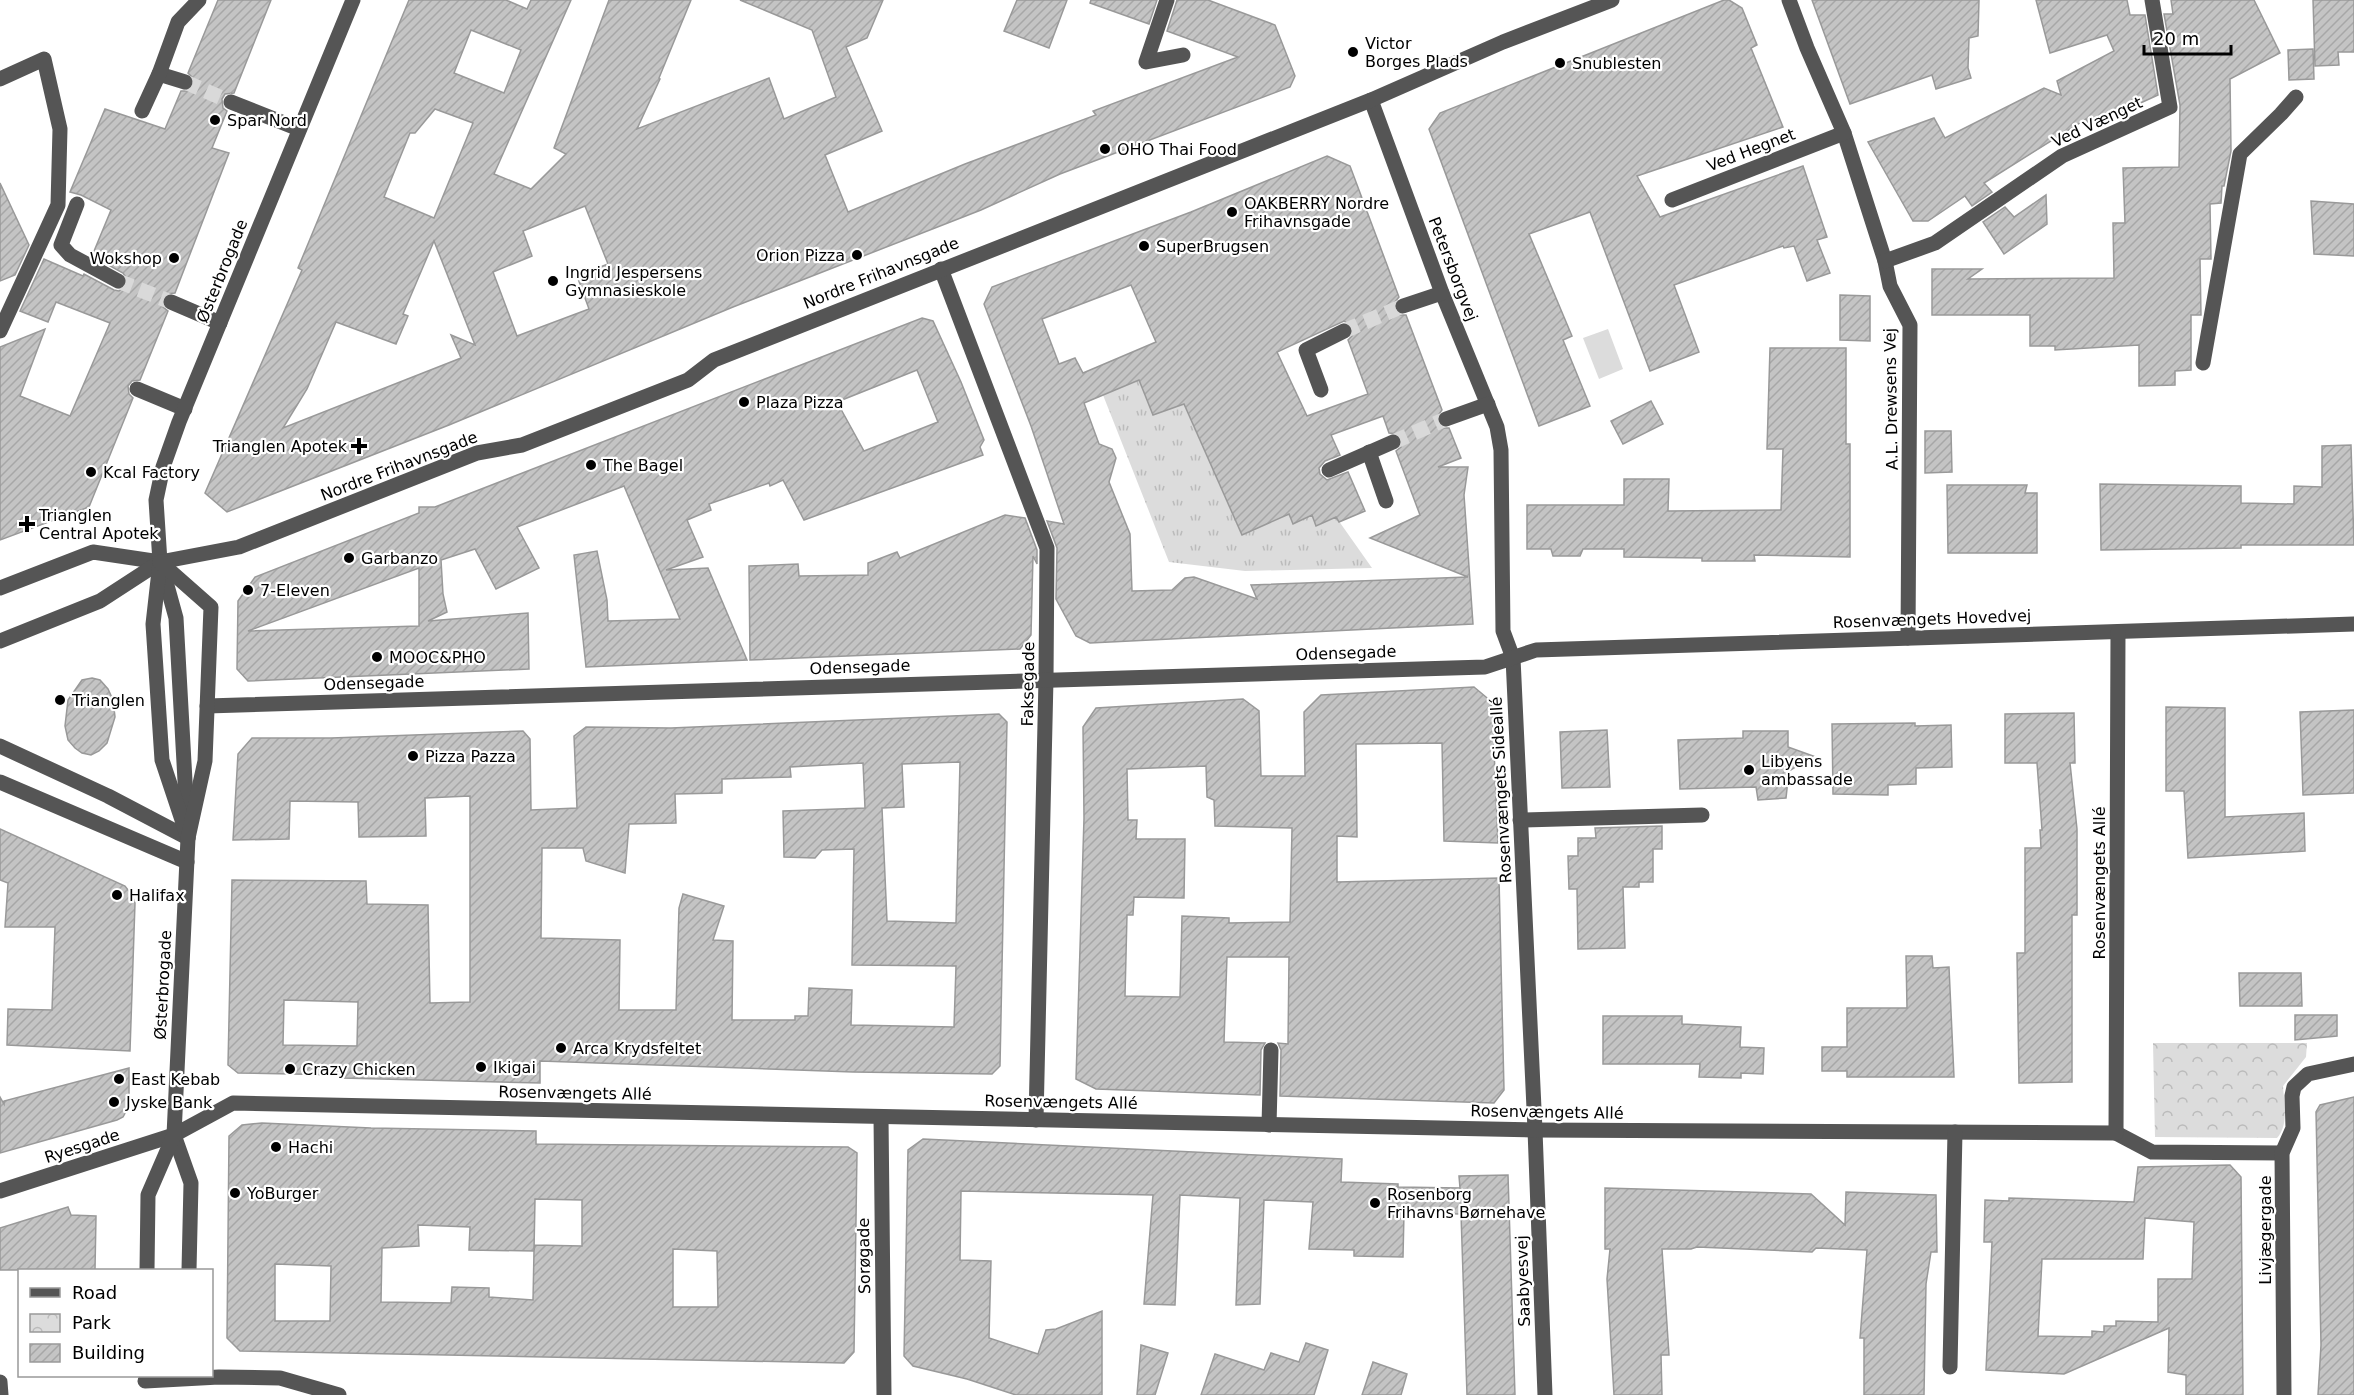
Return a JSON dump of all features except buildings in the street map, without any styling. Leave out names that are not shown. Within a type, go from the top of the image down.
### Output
[{"type":"street","points":[[142,111],[159,74],[178,22],[199,0]]},
{"type":"street","name":"Østerbrogade","points":[[188,838],[161,754],[153,624],[160,562],[156,500],[163,467],[184,409],[353,0]]},
{"type":"street","points":[[1167,0],[1146,62],[1183,55]]},
{"type":"street","name":"Nordre Frihavnsgade","points":[[160,562],[239,547],[477,453],[522,445],[688,380],[714,360],[1371,100],[1503,42],[1612,0]]},
{"type":"street","name":"A.L. Drewsens Vej","points":[[1790,0],[1807,48],[1844,133],[1885,261],[1890,286],[1910,325],[1908,638]]},
{"type":"street","name":"Ved Vænget","points":[[1885,261],[1935,243],[2062,156],[2170,107],[2152,0]]},
{"type":"street","points":[[0,79],[44,59],[60,129],[58,205],[0,331]]},
{"type":"street","points":[[159,74],[184,82]]},
{"type":"street","points":[[2203,363],[2240,154],[2296,97]]},
{"type":"street","name":"Petersborgvej","points":[[1371,100],[1442,293],[1497,428],[1501,450]]},
{"type":"street","points":[[231,102],[299,129]]},
{"type":"street","name":"Ved Hegnet","points":[[1672,200],[1844,133]]},
{"type":"street","points":[[77,204],[61,245],[70,255],[118,281]]},
{"type":"street","name":"Faksegade","points":[[941,269],[1047,548],[1036,1120]]},
{"type":"street","points":[[1403,306],[1442,293]]},
{"type":"street","points":[[171,302],[220,323]]},
{"type":"street","points":[[1321,390],[1306,350],[1344,331]]},
{"type":"street","points":[[137,389],[184,409]]},
{"type":"street","points":[[1446,419],[1488,404]]},
{"type":"street","points":[[1329,470],[1393,442]]},
{"type":"street","name":"Rosenvængets Sideallé","points":[[1501,450],[1503,631],[1513,658],[1536,1130]]},
{"type":"street","points":[[1369,452],[1386,501]]},
{"type":"street","points":[[0,588],[93,552],[160,562]]},
{"type":"street","points":[[0,641],[100,601],[160,562]]},
{"type":"street","points":[[160,562],[176,618],[188,838]]},
{"type":"street","name":"Østerbrogade","points":[[147,1269],[148,1195],[174,1135],[188,838],[205,761],[211,607],[160,562]]},
{"type":"street","name":"Rosenvængets Hovedvej","points":[[1513,658],[1536,650],[2354,624]]},
{"type":"street","name":"Rosenvængets Allé","points":[[2116,1133],[2118,632]]},
{"type":"street","name":"Odensegade","points":[[207,706],[1046,679],[1485,668],[1513,658]]},
{"type":"street","points":[[0,746],[108,796],[188,838]]},
{"type":"street","points":[[0,782],[187,862]]},
{"type":"street","points":[[1521,820],[1702,815]]},
{"type":"street","points":[[1269,1125],[1271,1050]]},
{"type":"street","name":"Livjægergade","points":[[2284,1395],[2282,1154],[2293,1128],[2292,1093],[2294,1087],[2308,1074],[2354,1064]]},
{"type":"street","name":"Rosenvængets Allé","points":[[174,1135],[233,1103],[1536,1130],[2116,1133],[2152,1152],[2282,1154]]},
{"type":"street","name":"Sorøgade","points":[[880,1117],[884,1395]]},
{"type":"street","name":"Saabyesvej","points":[[1536,1130],[1545,1395]]},
{"type":"street","points":[[1950,1367],[1954,1132]]},
{"type":"street","name":"Østerbrogade","points":[[174,1135],[191,1183],[189,1269]]},
{"type":"street","name":"Ryesgade","points":[[0,1191],[174,1135]]},
{"type":"street","points":[[184,1395],[185,1377]]},
{"type":"street","points":[[144,1384],[185,1377],[280,1378],[339,1395]]},
{"type":"street","points":[[0,1382],[1,1395]]},
{"type":"green space","points":[[1608,329],[1623,369],[1599,379],[1583,338]]},
{"type":"green space","points":[[1168,368],[1238,526],[1289,514],[1293,523],[1312,515],[1317,526],[1336,517],[1372,568],[1245,571],[1169,562],[1103,395]]},
{"type":"green space","points":[[2153,1043],[2307,1043],[2306,1057],[2283,1086],[2285,1106],[2281,1133],[2277,1138],[2155,1137]]},
{"type":"tunnel","points":[[185,82],[231,102]]},
{"type":"tunnel","points":[[118,281],[171,302]]},
{"type":"tunnel","points":[[1344,331],[1403,306]]},
{"type":"tunnel","points":[[1393,442],[1446,419]]},
{"type":"place","name":"Victor Borges Plads","points":[[1353,52]]},
{"type":"place","name":"Snublesten","points":[[1560,63]]},
{"type":"place","name":"Spar Nord","points":[[215,120]]},
{"type":"place","name":"OHO Thai Food","points":[[1105,149]]},
{"type":"place","name":"OAKBERRY Nordre Frihavnsgade","points":[[1232,212]]},
{"type":"place","name":"SuperBrugsen","points":[[1144,246]]},
{"type":"place","name":"Orion Pizza","points":[[857,255]]},
{"type":"place","name":"Wokshop","points":[[174,258]]},
{"type":"place","name":"Ingrid Jespersens Gymnasieskole","points":[[553,281]]},
{"type":"place","name":"Plaza Pizza","points":[[744,402]]},
{"type":"place","name":"Trianglen Apotek","points":[[359,446]]},
{"type":"place","name":"The Bagel","points":[[591,465]]},
{"type":"place","name":"Kcal Factory","points":[[91,472]]},
{"type":"place","name":"Trianglen Central Apotek","points":[[27,524]]},
{"type":"place","name":"Garbanzo","points":[[349,558]]},
{"type":"place","name":"7-Eleven","points":[[248,590]]},
{"type":"place","name":"MOOC&PHO","points":[[377,657]]},
{"type":"place","name":"Trianglen","points":[[60,700]]},
{"type":"place","name":"Pizza Pazza","points":[[413,756]]},
{"type":"place","name":"Libyens ambassade","points":[[1749,770]]},
{"type":"place","name":"Halifax","points":[[117,895]]},
{"type":"place","name":"Arca Krydsfeltet","points":[[561,1048]]},
{"type":"place","name":"Ikigai","points":[[481,1067]]},
{"type":"place","name":"Crazy Chicken","points":[[290,1069]]},
{"type":"place","name":"East Kebab","points":[[119,1079]]},
{"type":"place","name":"Jyske Bank","points":[[114,1102]]},
{"type":"place","name":"Hachi","points":[[276,1147]]},
{"type":"place","name":"YoBurger","points":[[235,1193]]},
{"type":"place","name":"Rosenborg Frihavns Børnehave","points":[[1375,1203]]}]
